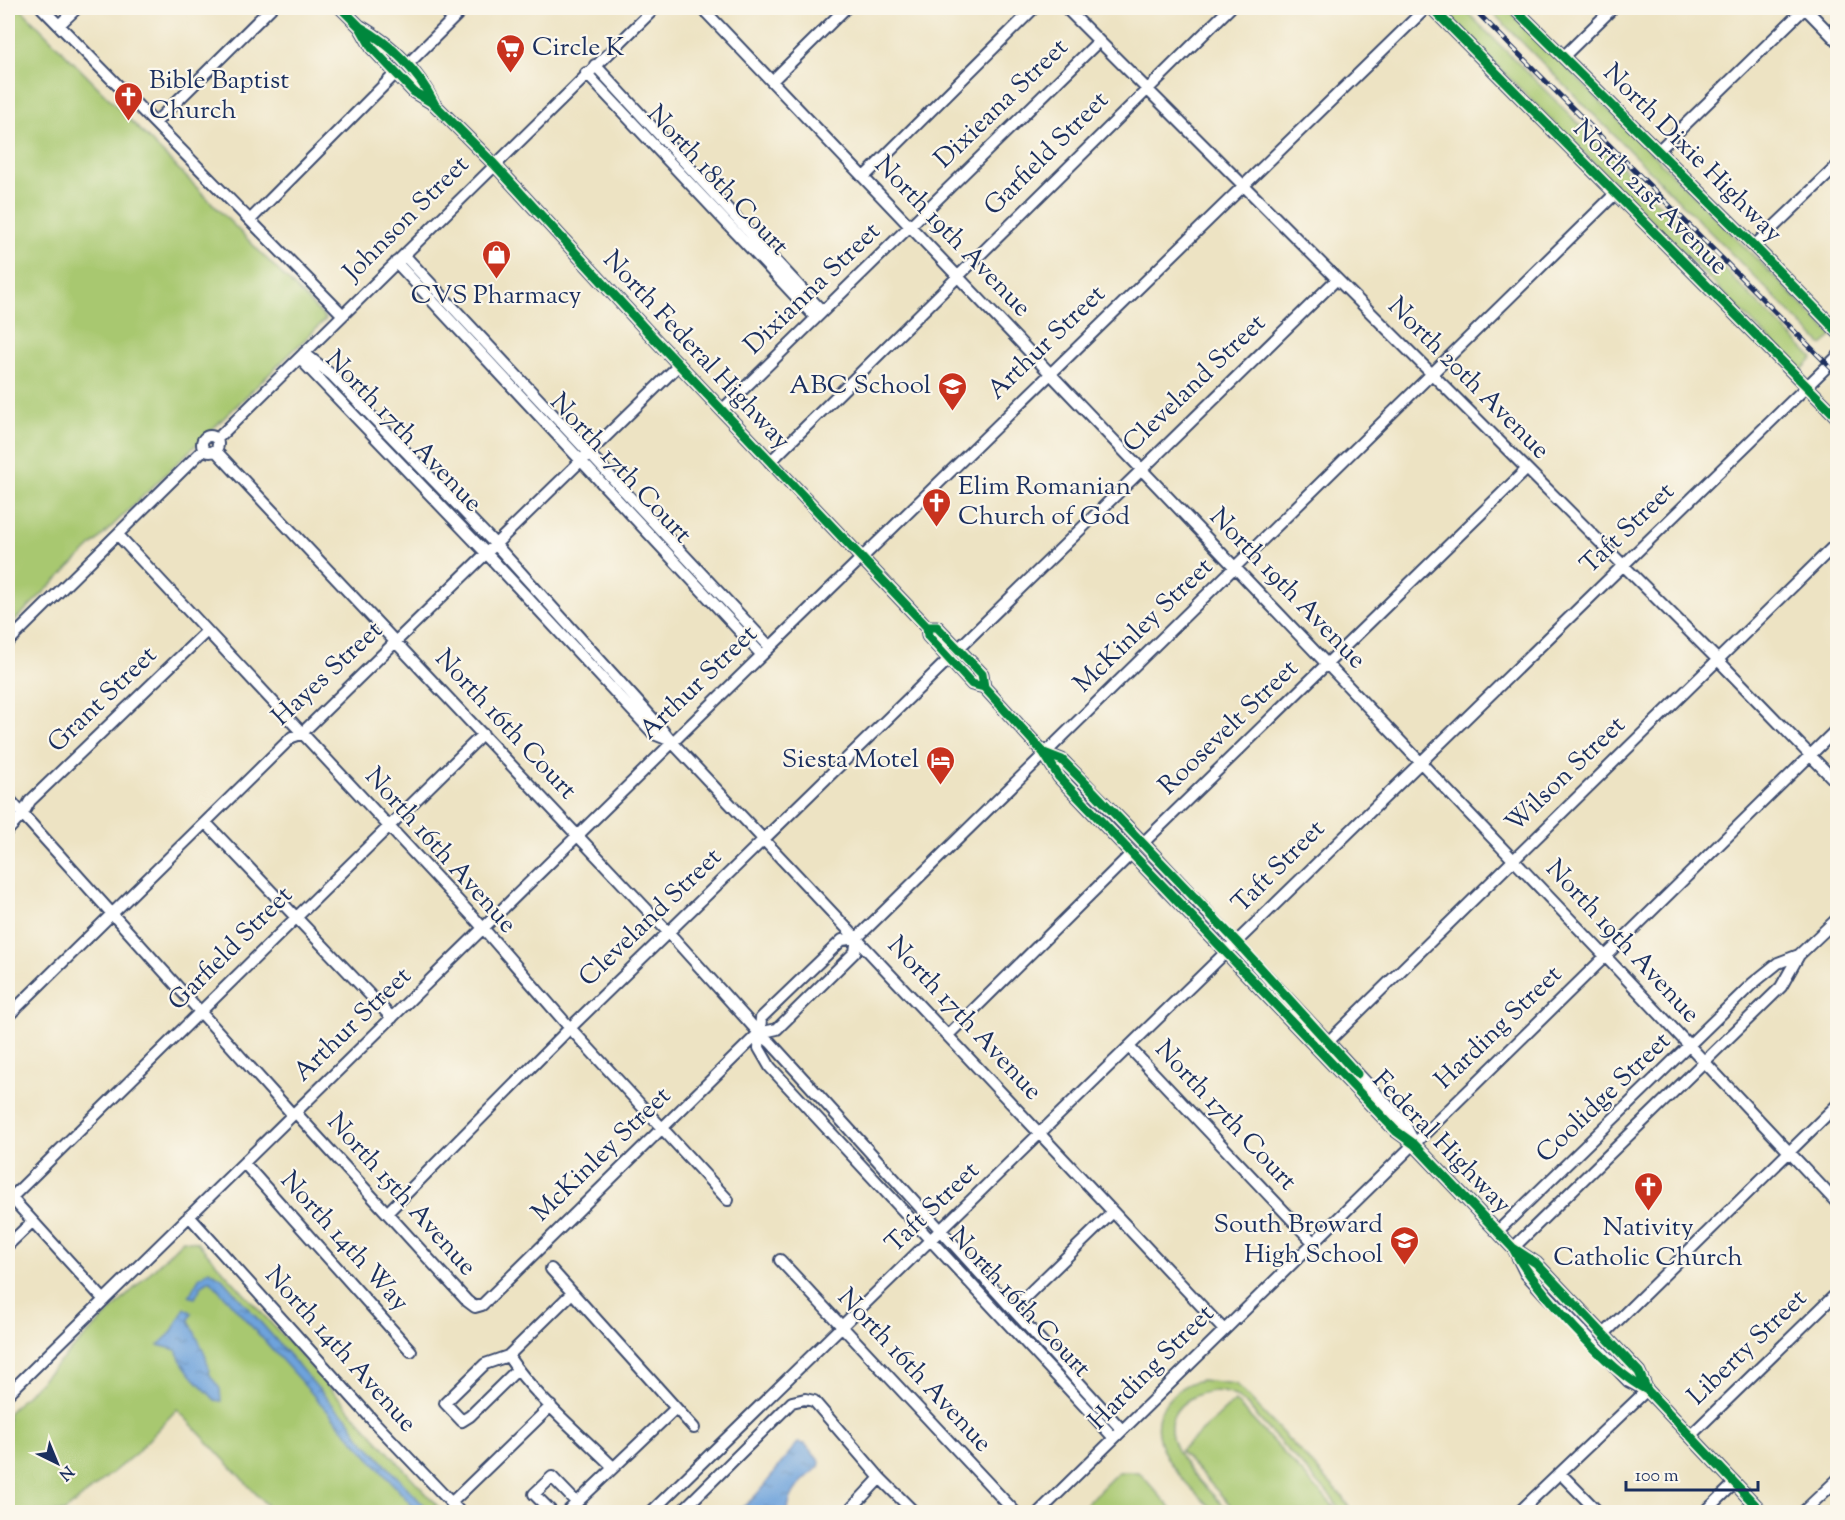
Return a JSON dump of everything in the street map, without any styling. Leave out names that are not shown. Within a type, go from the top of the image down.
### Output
[{"type":"main road","name":"North Federal Highway","points":[[341,8],[360,27],[372,48],[414,92],[434,104],[494,164],[679,366],[927,627]]},
{"type":"main road","name":"North 21st Avenue","points":[[1432,8],[1838,418]]},
{"type":"main road","name":"North Dixie Highway","points":[[1514,8],[1838,332]]},
{"type":"main road","name":"North Federal Highway","points":[[360,27],[381,39],[407,65],[423,82],[434,104]]},
{"type":"main road","name":"Federal Highway","points":[[984,687],[972,684],[928,636],[927,627],[937,627],[982,674],[984,687],[1044,753],[1059,777],[1132,853],[1232,946],[1328,1041],[1403,1123],[1414,1143]]},
{"type":"main road","name":"Federal Highway","points":[[1044,753],[1062,760],[1143,843],[1396,1131],[1414,1143],[1513,1248],[1536,1263],[1639,1372],[1647,1390],[1762,1512]]},
{"type":"main road","name":"Federal Highway","points":[[1513,1248],[1526,1273],[1545,1294],[1629,1381],[1647,1390]]},
{"type":"street","name":"North 17th Avenue","points":[[42,8],[343,315]]},
{"type":"street","points":[[59,25],[77,8]]},
{"type":"street","points":[[155,123],[271,8]]},
{"type":"street","points":[[407,65],[464,8]]},
{"type":"street","name":"Johnson Street","points":[[210,450],[218,443],[216,438],[586,73],[655,8]]},
{"type":"street","name":"North 19th Avenue","points":[[702,8],[958,274],[1838,1204]]},
{"type":"street","points":[[772,81],[846,8]]},
{"type":"street","points":[[864,177],[1034,8]]},
{"type":"street","name":"North 20th Avenue","points":[[1066,8],[1717,659],[1838,784]]},
{"type":"street","name":"Garfield Street","points":[[770,462],[1146,88],[1230,8]]},
{"type":"street","name":"Arthur Street","points":[[8,1394],[578,836],[671,741],[1426,8]]},
{"type":"street","points":[[1564,56],[1613,8]]},
{"type":"street","points":[[1658,151],[1805,8],[1838,42]]},
{"type":"street","name":"Dixieana Street","points":[[910,225],[1099,41]]},
{"type":"street","name":"North 18th Court","points":[[595,65],[819,314]]},
{"type":"street","points":[[250,220],[396,73]]},
{"type":"street","name":"North 18th Court","points":[[586,73],[819,314]]},
{"type":"street","points":[[1754,246],[1838,165]]},
{"type":"street","name":"McKinley Street","points":[[759,1033],[761,1018],[843,940],[857,938],[1616,193]]},
{"type":"street","name":"Dixianna Street","points":[[722,410],[910,225]]},
{"type":"street","name":"North 17th Court","points":[[400,258],[765,650]]},
{"type":"street","name":"Cleveland Street","points":[[958,649],[1336,280]]},
{"type":"street","name":"North 17th Avenue","points":[[304,353],[332,375],[495,544],[671,741],[1223,1329]]},
{"type":"street","name":"North 17th Avenue","points":[[304,353],[304,363],[486,553],[654,734],[671,741]]},
{"type":"street","name":"Taft Street","points":[[651,1512],[844,1327],[1419,761],[1838,356]]},
{"type":"street","name":"Hayes Street","points":[[8,1016],[292,737],[301,734],[679,366]]},
{"type":"street","points":[[8,642],[210,450]]},
{"type":"street","name":"North 16th Court","points":[[210,450],[396,642],[669,933],[759,1033],[771,1042],[1013,1309],[1118,1434]]},
{"type":"street","name":"Roosevelt Street","points":[[1143,843],[1527,469]]},
{"type":"street","name":"North 16th Avenue","points":[[118,535],[483,928],[570,1028],[728,1200]]},
{"type":"street","name":"Wilson Street","points":[[1328,1041],[1838,542]]},
{"type":"street","name":"Grant Street","points":[[8,830],[22,815],[30,801],[207,631]]},
{"type":"street","name":"Cleveland Street","points":[[388,1212],[570,1028],[949,659]]},
{"type":"street","name":"Harding Street","points":[[1038,1512],[1838,728]]},
{"type":"street","name":"Garfield Street","points":[[9,1196],[483,734]]},
{"type":"street","name":"North 15th Avenue","points":[[8,798],[199,1012],[475,1307]]},
{"type":"street","points":[[206,822],[392,1018]]},
{"type":"street","points":[[948,1035],[1132,853]]},
{"type":"street","name":"Coolidge Street","points":[[1497,1231],[1767,972],[1799,955],[1838,918]]},
{"type":"street","name":"McKinley Street","points":[[475,1307],[482,1305],[759,1033],[777,1029],[855,952],[857,938]]},
{"type":"street","name":"Coolidge Street","points":[[1513,1248],[1781,987],[1799,955]]},
{"type":"street","points":[[759,1033],[759,1048],[764,1059]]},
{"type":"street","name":"North 17th Court","points":[[1129,1047],[1314,1243]]},
{"type":"street","points":[[740,1052],[753,1053],[764,1059]]},
{"type":"street","name":"North 16th Court","points":[[764,1059],[931,1241],[1118,1434]]},
{"type":"street","points":[[1603,1335],[1838,1104]]},
{"type":"street","name":"North 14th Way","points":[[244,1163],[411,1351]]},
{"type":"street","points":[[1542,1189],[1558,1204]]},
{"type":"street","points":[[9,1196],[104,1300]]},
{"type":"street","points":[[1013,1309],[1113,1212]]},
{"type":"street","name":"North 14th Avenue","points":[[189,1216],[368,1415],[460,1512]]},
{"type":"street","points":[[8,1245],[32,1222]]},
{"type":"street","name":"North 16th Avenue","points":[[780,1260],[1015,1512]]},
{"type":"street","points":[[551,1269],[694,1428]]},
{"type":"street","name":"Liberty Street","points":[[1690,1436],[1838,1292]]},
{"type":"street","points":[[518,1370],[462,1421],[445,1403],[485,1364],[508,1356],[572,1293]]},
{"type":"street","points":[[508,1356],[551,1406],[613,1467]]},
{"type":"street","points":[[1519,1512],[1647,1390]]},
{"type":"street","points":[[681,1512],[792,1402],[805,1399],[814,1401],[880,1478],[915,1512]]},
{"type":"street","points":[[450,1503],[551,1406]]},
{"type":"street","points":[[567,1512],[676,1408]]},
{"type":"street","points":[[1560,1473],[1598,1512]]},
{"type":"street","points":[[552,1512],[534,1494],[552,1477],[577,1503]]},
{"type":"street","points":[[848,1512],[880,1478]]},
{"type":"street","points":[[1803,1512],[1838,1479]]},
{"type":"street","points":[[1705,1512],[1736,1484]]},
{"type":"green space","points":[[8,8],[20,8],[326,319],[8,627]]},
{"type":"green space","points":[[1440,8],[1463,8],[1813,358],[1801,371]]},
{"type":"green space","points":[[1488,8],[1507,8],[1833,336],[1822,345]]},
{"type":"green space","points":[[183,1240],[197,1242],[443,1512],[273,1512],[177,1409],[135,1454],[64,1512],[8,1512],[8,1413]]},
{"type":"green space","points":[[1202,1380],[1236,1384],[1343,1497],[1352,1512],[1340,1512],[1333,1499],[1244,1403],[1230,1394],[1213,1391],[1191,1398],[1176,1411],[1171,1426],[1173,1442],[1181,1458],[1230,1512],[1215,1512],[1192,1490],[1169,1462],[1157,1431],[1159,1415],[1168,1400],[1183,1387]]},
{"type":"green space","points":[[1235,1401],[1334,1507],[1327,1512],[1237,1512],[1180,1451]]},
{"type":"green space","points":[[1118,1472],[1139,1472],[1174,1512],[1078,1512]]},
{"type":"water","points":[[209,1270],[222,1278],[336,1409],[348,1418],[359,1436],[430,1512],[418,1512],[210,1280],[202,1285],[195,1298],[189,1296],[199,1278]]},
{"type":"water","points":[[185,1308],[192,1313],[189,1320],[206,1357],[210,1375],[220,1389],[221,1401],[215,1400],[193,1376],[182,1363],[177,1350],[158,1345],[171,1333]]},
{"type":"water","points":[[798,1443],[805,1444],[820,1462],[819,1467],[794,1492],[788,1512],[734,1512],[752,1500]]},
{"type":"railway","points":[[1473,8],[1838,375]]},
{"type":"cycle path","points":[[341,8],[360,27],[372,48],[414,92],[434,104],[494,164],[649,333],[927,627]]},
{"type":"cycle path","points":[[1432,8],[1838,418]]},
{"type":"cycle path","points":[[1514,8],[1838,332]]},
{"type":"cycle path","points":[[360,27],[403,59],[420,80],[434,103]]},
{"type":"cycle path","points":[[927,627],[928,636],[972,684],[984,687],[1044,753],[1059,777],[1396,1131],[1414,1144],[1513,1248],[1536,1263],[1639,1372],[1647,1390],[1762,1512]]},
{"type":"cycle path","points":[[927,627],[937,627],[982,674],[984,687]]},
{"type":"cycle path","points":[[1044,753],[1062,760],[1090,788],[1236,941],[1357,1074]]},
{"type":"cycle path","points":[[1514,1250],[1538,1285],[1574,1328],[1613,1366],[1647,1390]]},
{"type":"place","name":"Circle K","points":[[511,74]]},
{"type":"place","name":"Bible Baptist Church","points":[[128,122]]},
{"type":"place","name":"CVS Pharmacy","points":[[496,280]]},
{"type":"place","name":"ABC School","points":[[952,412]]},
{"type":"place","name":"Elim Romanian Church of God","points":[[937,528]]},
{"type":"place","name":"Siesta Motel","points":[[940,786]]},
{"type":"place","name":"Nativity Catholic Church","points":[[1648,1212]]},
{"type":"place","name":"South Broward High School","points":[[1404,1266]]}]
